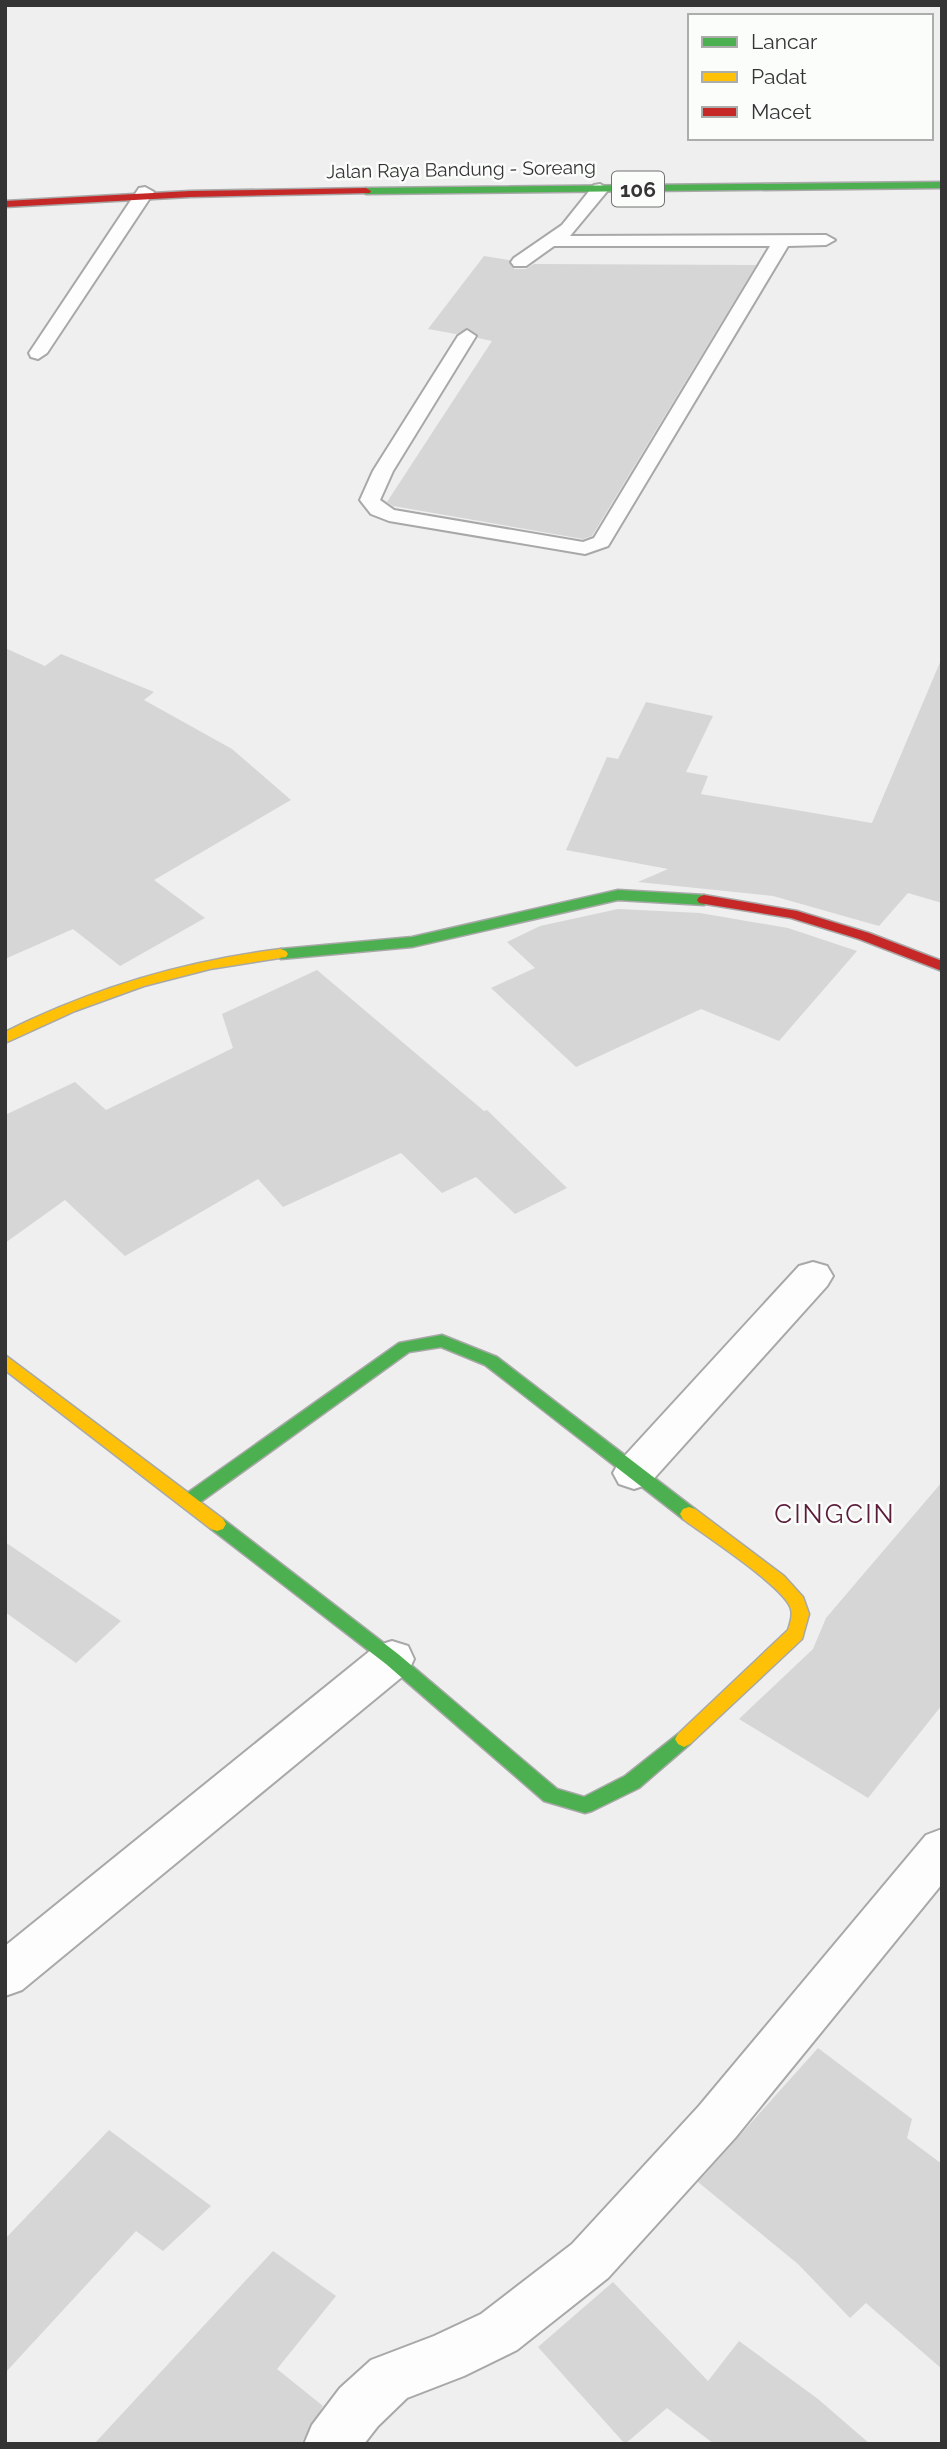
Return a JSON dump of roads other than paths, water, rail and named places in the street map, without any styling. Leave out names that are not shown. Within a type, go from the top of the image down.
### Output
[{"type":"street","name":"Jalan Raya Bandung - Soreang","points":[[5,204],[191,194],[942,185]]},
{"type":"street","name":"Jalan Raya Bandung - Soreang","points":[[31,186],[144,195]]},
{"type":"street","points":[[5,1038],[35,1022],[176,971],[236,958],[412,942],[618,895],[700,899],[792,914],[864,936],[942,966]]},
{"type":"street","points":[[635,1473],[813,1276]]},
{"type":"street","points":[[5,1361],[190,1501],[392,1660],[551,1795],[585,1805],[632,1782],[691,1733],[796,1634],[801,1619],[798,1603],[780,1585],[491,1361],[460,1344],[426,1340],[410,1343],[391,1354],[190,1501]]},
{"type":"street","points":[[5,1975],[392,1660]]},
{"type":"street","points":[[331,2444],[359,2407],[390,2378],[445,2358],[499,2332],[590,2261],[717,2122],[942,1849]]},
{"type":"lane","points":[[520,262],[568,229],[600,189]]},
{"type":"lane","points":[[38,353],[144,195]]},
{"type":"lane","points":[[550,241],[826,240]]},
{"type":"lane","points":[[467,336],[383,471],[370,500],[378,510],[389,515],[585,548],[601,542],[631,496],[781,242]]},
{"type":"district","name":"CINGCIN","points":[[835,1514]]}]
